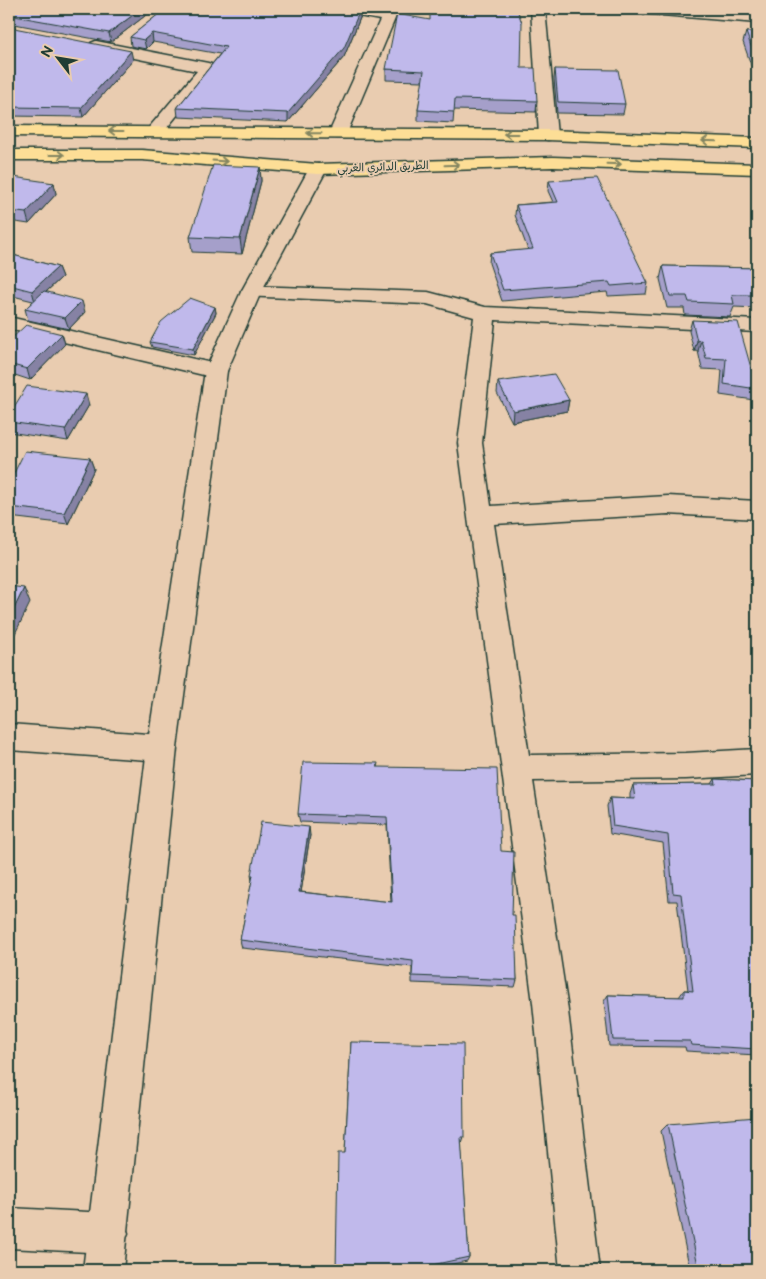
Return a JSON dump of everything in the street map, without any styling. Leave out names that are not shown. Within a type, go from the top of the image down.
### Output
[{"type":"main road","points":[[9,131],[548,135],[757,143]]},
{"type":"main road","points":[[548,135],[553,162]]},
{"type":"main road","name":"الطريق الدائري الغربي","points":[[9,155],[142,155],[318,169],[553,162],[757,169]]},
{"type":"street","points":[[338,133],[390,13],[342,9]]},
{"type":"street","points":[[538,9],[548,135]]},
{"type":"street","points":[[638,9],[757,19]]},
{"type":"street","points":[[114,50],[129,38]]},
{"type":"street","points":[[85,44],[208,68],[154,131]]},
{"type":"street","points":[[103,1270],[162,748],[216,371],[251,292],[318,169]]},
{"type":"street","points":[[251,292],[428,298],[485,313],[757,326]]},
{"type":"street","points":[[485,313],[470,443],[550,1003],[580,1270]]},
{"type":"street","points":[[9,324],[216,371]]},
{"type":"street","points":[[480,516],[668,505],[757,510]]},
{"type":"street","points":[[9,737],[162,748]]},
{"type":"street","points":[[516,768],[686,766],[757,762]]},
{"type":"street","points":[[9,1228],[108,1233]]},
{"type":"building","points":[[9,9],[141,9],[109,33],[9,15]]},
{"type":"building","points":[[165,9],[360,10],[344,48],[288,113],[177,108],[226,47],[152,33],[144,40],[130,37]]},
{"type":"building","points":[[430,9],[517,9],[522,23],[521,68],[535,68],[537,101],[455,99],[454,112],[418,110],[424,71],[386,69],[397,14],[430,20]]},
{"type":"building","points":[[9,27],[131,51],[81,108],[9,107]]},
{"type":"building","points":[[746,32],[757,32],[757,63]]},
{"type":"building","points":[[555,69],[618,70],[625,104],[558,102]]},
{"type":"building","points":[[213,165],[260,167],[240,239],[190,237]]},
{"type":"building","points":[[13,177],[54,183],[26,213],[9,211],[9,181]]},
{"type":"building","points":[[597,178],[648,283],[611,286],[609,282],[503,290],[490,253],[533,249],[516,205],[558,202],[549,181]]},
{"type":"building","points":[[9,254],[58,267],[32,291],[9,285]]},
{"type":"building","points":[[663,266],[757,268],[757,295],[732,295],[734,304],[689,302],[687,296],[670,296]]},
{"type":"building","points":[[44,291],[82,301],[65,318],[25,309]]},
{"type":"building","points":[[190,298],[215,307],[193,349],[150,342],[161,322]]},
{"type":"building","points":[[692,320],[738,322],[757,389],[724,384],[726,359],[706,358],[701,340],[697,341]]},
{"type":"building","points":[[26,325],[62,334],[27,369],[9,364],[9,341]]},
{"type":"building","points":[[554,374],[569,400],[513,411],[498,382]]},
{"type":"building","points":[[27,386],[86,394],[65,430],[9,422],[9,415]]},
{"type":"building","points":[[25,451],[90,458],[64,513],[9,507],[9,483]]},
{"type":"building","points":[[9,586],[24,588],[9,619]]},
{"type":"building","points":[[303,762],[378,763],[377,767],[497,769],[501,851],[514,852],[512,915],[515,915],[517,980],[412,976],[413,961],[240,940],[261,822],[309,827],[299,892],[392,902],[387,817],[298,814]]},
{"type":"building","points":[[715,779],[757,781],[757,1049],[691,1045],[690,1041],[613,1040],[608,995],[684,997],[684,990],[693,991],[681,894],[673,893],[668,835],[613,826],[610,798],[635,799],[633,785],[716,784]]},
{"type":"building","points":[[351,1042],[463,1044],[464,1137],[461,1137],[469,1257],[409,1270],[336,1270],[338,1153],[345,1153]]},
{"type":"building","points":[[757,1117],[757,1270],[699,1270],[668,1124]]}]
